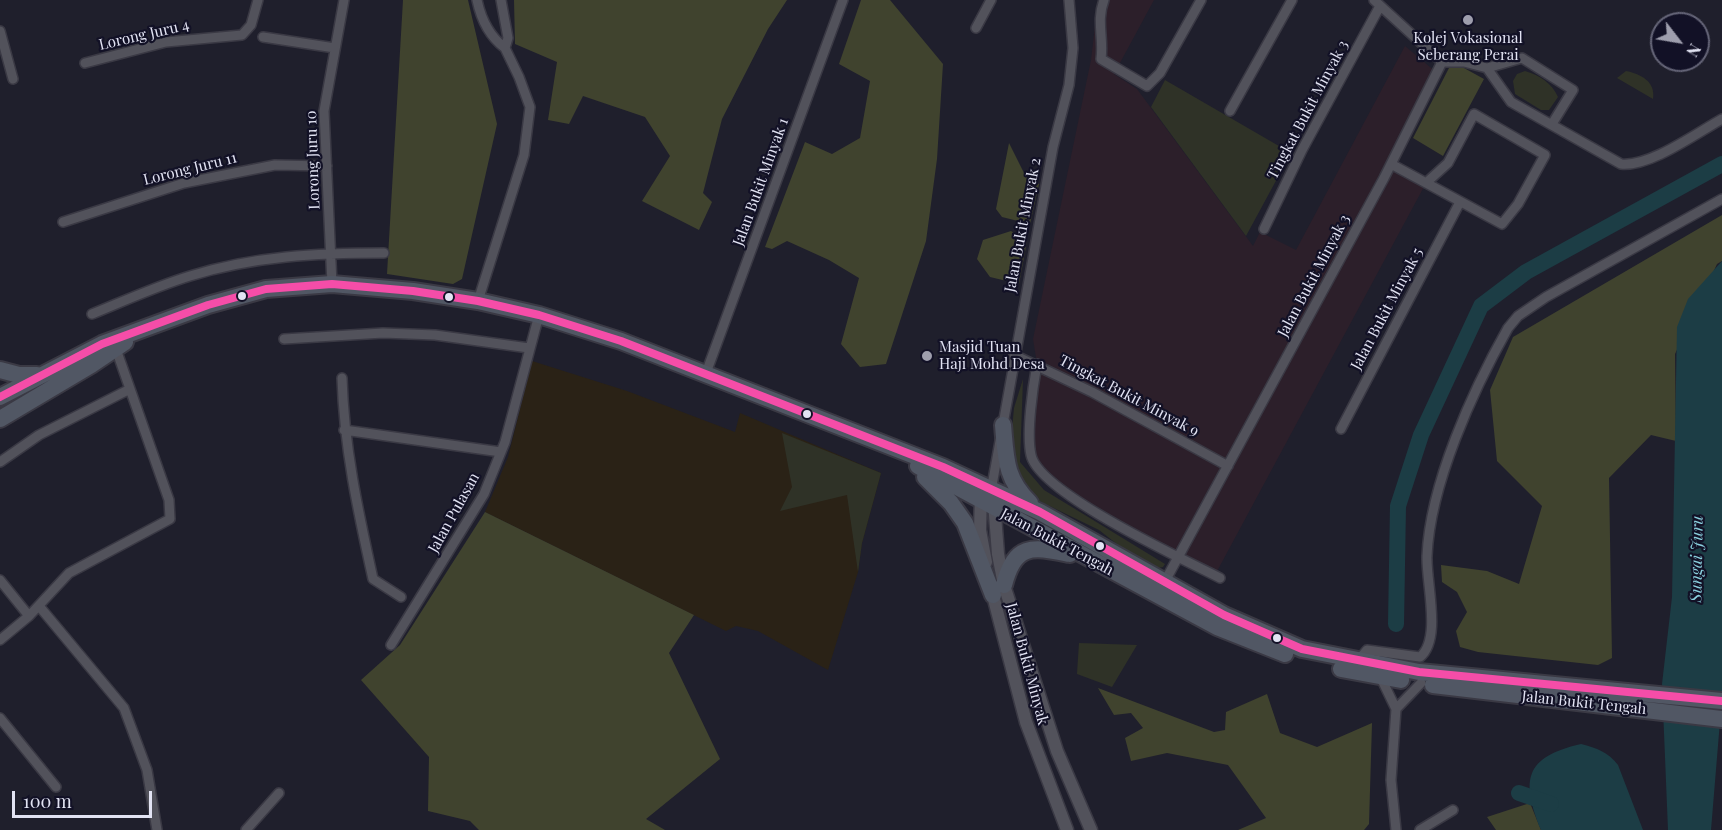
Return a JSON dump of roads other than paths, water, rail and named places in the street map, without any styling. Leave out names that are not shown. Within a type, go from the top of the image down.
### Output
[{"type":"highway","points":[[0,397],[102,344],[132,335],[208,305],[266,289],[332,284],[413,291],[478,302],[539,315],[621,341],[882,443],[924,475],[959,513],[999,590]]},
{"type":"highway","points":[[0,419],[116,349],[132,335]]},
{"type":"highway","points":[[0,370],[19,375],[39,375]]},
{"type":"highway","points":[[1003,425],[1009,474],[1016,489],[1040,512]]},
{"type":"highway","name":"Jalan Bukit Tengah","points":[[882,443],[984,492],[1040,512],[1164,583],[1275,639],[1302,649],[1419,672],[1649,701],[1722,719]]},
{"type":"highway","name":"Jalan Bukit Tengah","points":[[984,492],[996,510],[1232,634],[1305,661],[1421,683],[1649,701],[1722,700]]},
{"type":"highway","points":[[999,590],[1013,559],[1023,552],[1036,548],[1089,557]]},
{"type":"main road","name":"Jalan Bukit Minyak","points":[[984,492],[980,530],[1057,751],[1091,830]]},
{"type":"main road","name":"Jalan Bukit Minyak","points":[[996,510],[999,590],[1026,722],[1067,830]]},
{"type":"street","name":"Lorong Juru 4","points":[[85,63],[166,42],[242,34],[251,25],[258,0]]},
{"type":"street","name":"Lorong Juru 10","points":[[332,284],[324,111],[344,0]]},
{"type":"street","points":[[477,0],[481,18],[495,41],[505,48],[519,76],[530,107],[524,155],[478,302]]},
{"type":"street","points":[[501,0],[508,38],[505,48]]},
{"type":"street","name":"Jalan Bukit Minyak 1","points":[[706,373],[843,0]]},
{"type":"street","points":[[976,28],[991,0]]},
{"type":"street","name":"Jalan Bukit Minyak 2","points":[[984,492],[1003,425],[1053,147],[1069,85],[1073,48],[1069,0]]},
{"type":"street","points":[[1104,0],[1098,21],[1103,46],[1101,59],[1147,86],[1153,83],[1201,0]]},
{"type":"street","points":[[1230,111],[1292,0]]},
{"type":"street","points":[[1377,3],[1442,62],[1464,62],[1487,68],[1522,58],[1573,90],[1552,124]]},
{"type":"street","name":"Tingkat Bukit Minyak 3","points":[[1264,229],[1377,3]]},
{"type":"street","points":[[0,31],[13,79]]},
{"type":"street","points":[[263,37],[335,48]]},
{"type":"street","name":"Jalan Bukit Minyak 3","points":[[1164,583],[1391,164],[1442,62]]},
{"type":"street","points":[[1487,68],[1511,102],[1621,165],[1633,165],[1722,119]]},
{"type":"street","points":[[1391,164],[1460,202],[1502,224],[1518,204],[1544,162],[1545,155],[1474,114],[1448,163],[1426,183]]},
{"type":"street","name":"Lorong Juru 11","points":[[63,222],[184,183],[274,165],[327,166]]},
{"type":"street","points":[[1363,662],[1362,656],[1367,650],[1420,657],[1430,644],[1427,556],[1431,522],[1456,435],[1508,328],[1518,316],[1546,297],[1722,199]]},
{"type":"street","name":"Jalan Bukit Minyak 5","points":[[1341,429],[1460,202]]},
{"type":"street","points":[[92,314],[207,271],[267,258],[330,253],[384,253]]},
{"type":"street","name":"Jalan Pulasan","points":[[391,645],[481,500],[501,452],[539,315]]},
{"type":"street","points":[[284,339],[382,333],[435,335],[529,348]]},
{"type":"street","points":[[0,640],[29,616],[69,573],[170,519],[169,500],[128,390],[116,349]]},
{"type":"street","name":"Tingkat Bukit Minyak 9","points":[[1014,355],[1037,364],[1228,466]]},
{"type":"street","points":[[1037,364],[1031,416],[1031,456],[1039,470],[1055,486],[1177,559],[1220,578]]},
{"type":"street","points":[[342,378],[344,430],[352,486],[373,579],[400,597]]},
{"type":"street","points":[[0,462],[39,435],[128,390]]},
{"type":"street","points":[[344,430],[501,452]]},
{"type":"street","points":[[0,580],[29,616]]},
{"type":"street","points":[[39,606],[124,708],[147,770],[157,830]]},
{"type":"street","points":[[1380,676],[1396,709],[1391,780],[1396,830]]},
{"type":"street","points":[[1396,709],[1421,683]]},
{"type":"street","points":[[0,718],[56,787]]},
{"type":"street","points":[[246,830],[279,793]]},
{"type":"street","points":[[1420,830],[1454,810]]},
{"type":"water","name":"Sungai Juru","points":[[1722,261],[1722,697],[1711,830],[1668,830],[1662,684],[1672,597],[1677,327],[1688,299]]},
{"type":"water","points":[[1581,744],[1602,751],[1618,765],[1643,830],[1541,830],[1531,797],[1532,773],[1548,756]]},
{"type":"waterway","points":[[1396,624],[1398,506],[1421,435],[1481,306],[1526,272],[1722,164]]},
{"type":"waterway","points":[[1519,793],[1551,804]]},
{"type":"place","name":"Kolej Vokasional Seberang Perai","points":[[1468,20]]},
{"type":"place","name":"Masjid Tuan Haji Mohd Desa","points":[[927,356]]}]
